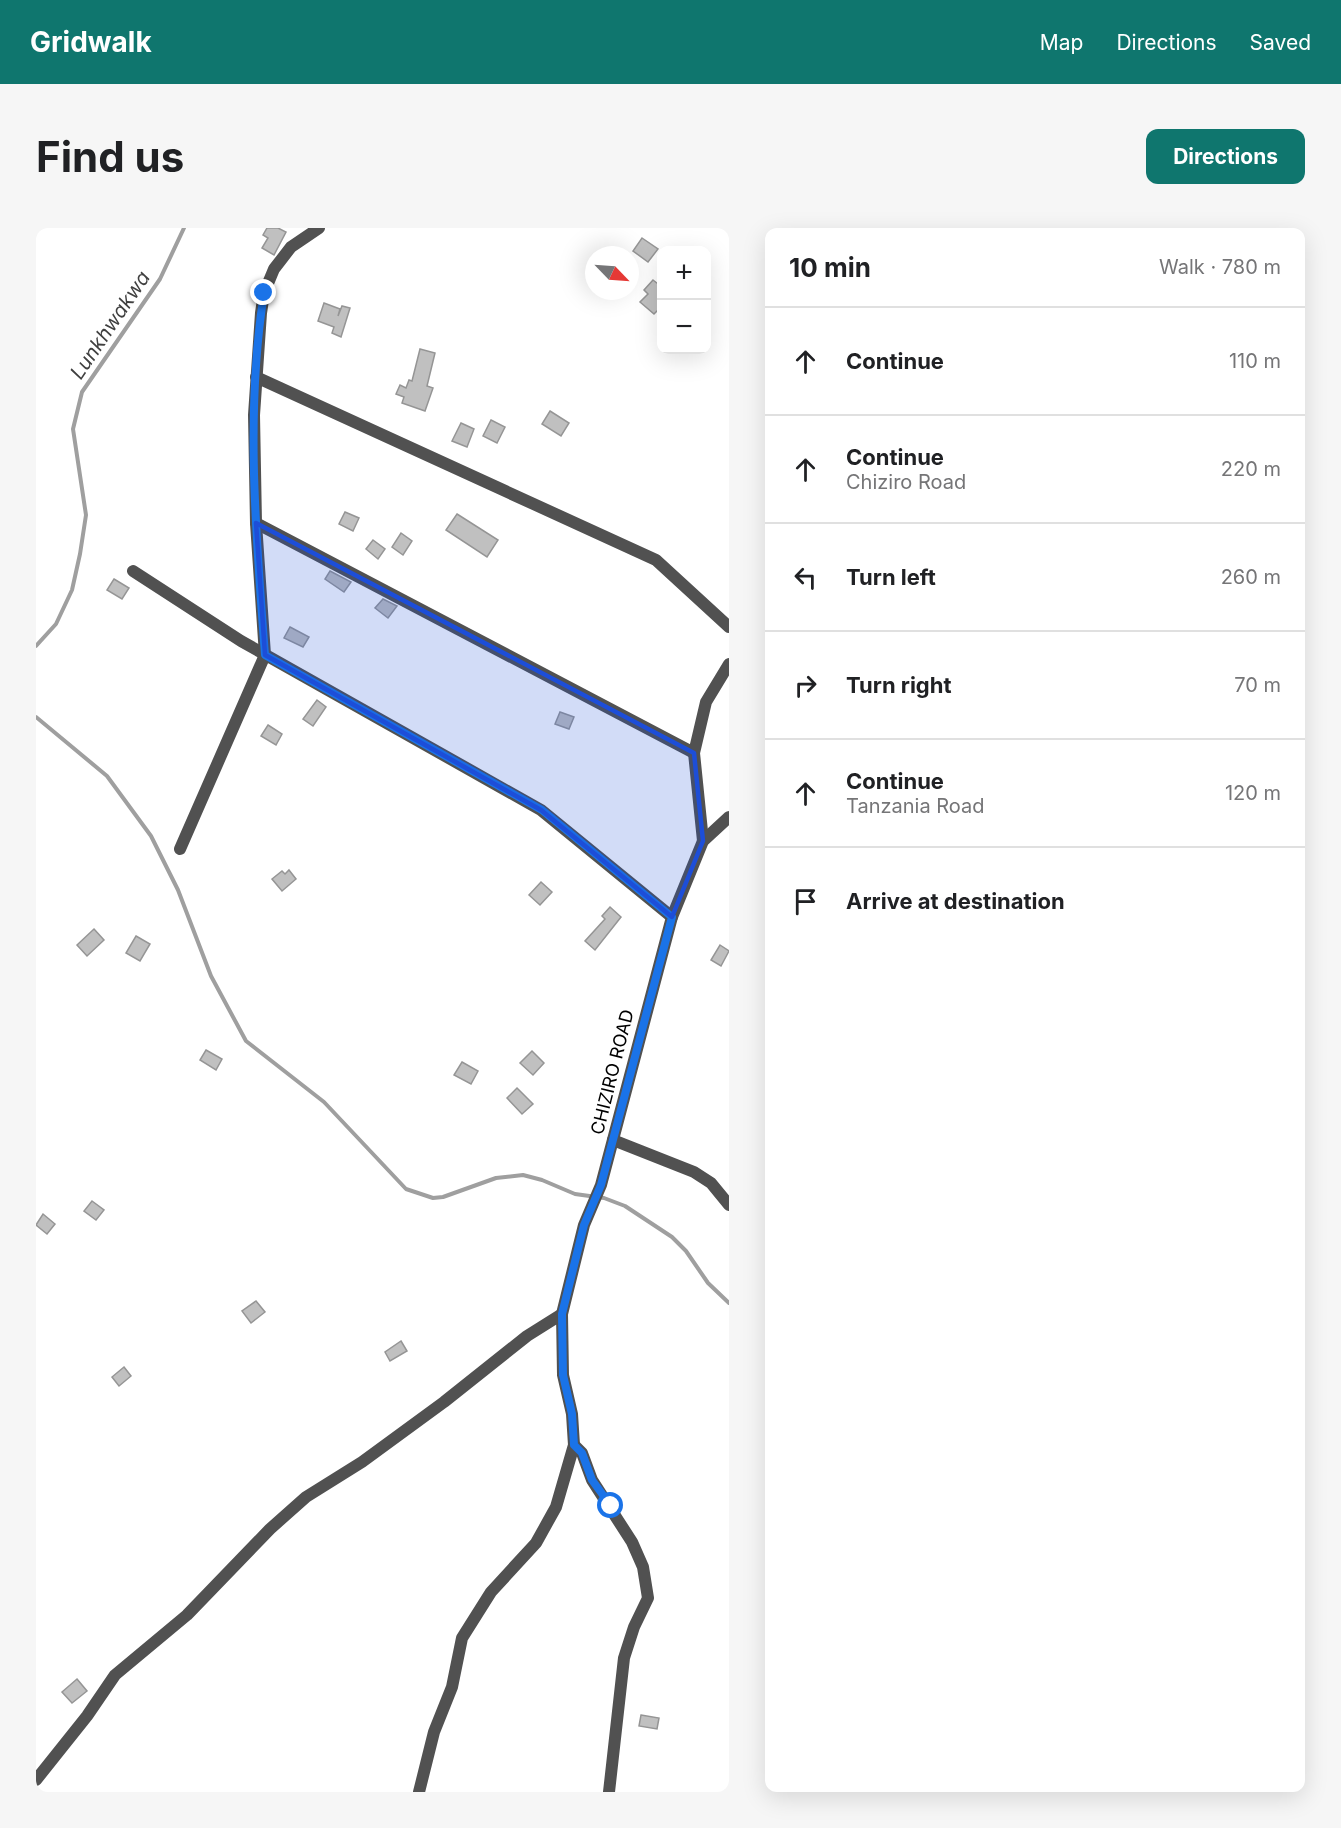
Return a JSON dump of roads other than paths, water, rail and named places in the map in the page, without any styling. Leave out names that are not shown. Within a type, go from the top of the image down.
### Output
[{"type":"street","points":[[180,849],[265,655],[255,523],[254,415],[264,293],[274,269],[291,247],[319,228]]},
{"type":"street","points":[[256,377],[656,560],[729,627]]},
{"type":"street","points":[[255,523],[694,753]]},
{"type":"street","points":[[133,571],[265,655],[542,810],[672,917]]},
{"type":"street","points":[[703,841],[694,753],[706,702],[729,664]]},
{"type":"street","name":"CHIZIRO ROAD","points":[[574,1445],[572,1414],[563,1375],[562,1314],[584,1225],[601,1185],[672,917],[703,841],[729,817]]},
{"type":"street","points":[[613,1140],[694,1172],[711,1183],[729,1205]]},
{"type":"street","points":[[36,1780],[75,1732],[115,1675],[187,1615],[270,1529],[306,1497],[362,1462],[444,1402],[527,1336],[562,1314]]},
{"type":"street","points":[[419,1792],[434,1732],[452,1687],[462,1638],[491,1592],[536,1543],[556,1507],[574,1445],[582,1453],[592,1480],[632,1542],[643,1568],[648,1598],[634,1627],[624,1658],[609,1792]]},
{"type":"waterway","name":"Lunkhwakwa","points":[[36,646],[56,624],[72,590],[80,554],[86,515],[73,429],[82,392],[160,279],[184,228]]},
{"type":"waterway","points":[[36,717],[107,776],[151,836],[178,890],[211,976],[246,1041],[324,1102],[406,1189],[433,1198],[443,1197],[496,1178],[523,1175],[542,1180],[575,1194],[604,1198],[625,1206],[672,1237],[686,1251],[708,1283],[729,1303]]}]
